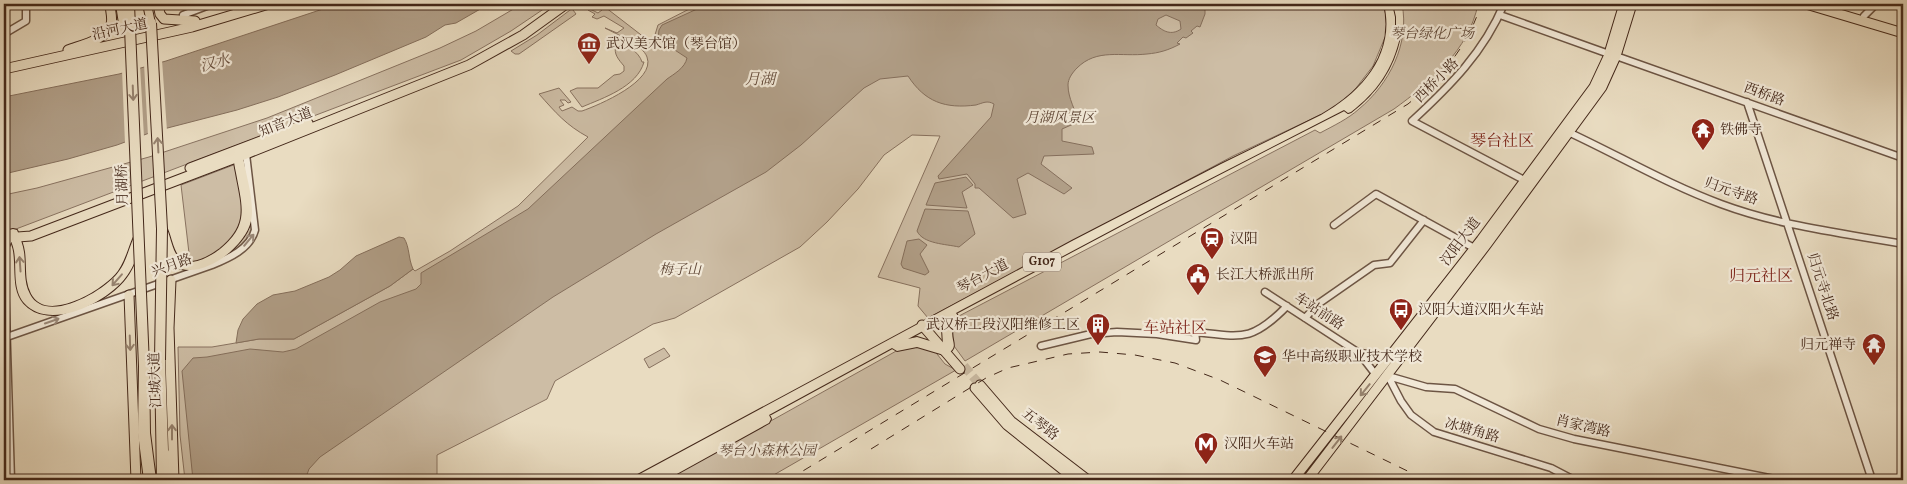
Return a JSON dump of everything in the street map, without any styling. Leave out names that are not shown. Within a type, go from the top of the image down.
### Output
[{"type":"highway","points":[[121,4],[125,30],[131,44]]},
{"type":"highway","name":"月湖桥","points":[[129,4],[144,366]]},
{"type":"highway","points":[[146,4],[162,229],[168,247],[176,262],[185,266],[197,265],[219,255],[232,245],[241,233],[246,215],[241,153]]},
{"type":"highway","points":[[148,31],[153,4]]},
{"type":"highway","name":"琴台大道","points":[[656,480],[897,346],[927,326],[953,316],[1245,161],[1336,118],[1350,109],[1373,88],[1389,64],[1397,35],[1394,5]]},
{"type":"highway","name":"琴台大道","points":[[640,480],[1343,106],[1366,85],[1382,61],[1390,34],[1391,14],[1394,5]]},
{"type":"highway","name":"江城大道","points":[[162,229],[161,442],[170,480]]},
{"type":"highway","points":[[9,236],[25,295],[36,307],[45,310],[69,308],[83,304],[105,292],[120,277],[133,255],[139,237]]},
{"type":"highway","points":[[897,346],[917,342],[946,349],[947,327],[953,316]]},
{"type":"highway","name":"江城大道","points":[[144,366],[144,433],[146,465],[150,480]]},
{"type":"highway","points":[[144,480],[146,465]]},
{"type":"main road","name":"沿河大道","points":[[68,50],[99,37],[109,28],[111,23],[110,4]]},
{"type":"main road","points":[[158,4],[160,14],[164,19],[195,21]]},
{"type":"main road","name":"沿河大道","points":[[4,63],[195,21],[255,4]]},
{"type":"main road","name":"沿河大道","points":[[4,69],[148,31],[192,27],[269,4]]},
{"type":"main road","name":"知音大道","points":[[241,153],[472,58],[518,32],[558,4]]},
{"type":"main road","name":"知音大道","points":[[9,236],[31,236],[469,65],[523,35],[566,4]]},
{"type":"main road","name":"汉阳大道","points":[[1612,55],[1624,4]]},
{"type":"main road","name":"汉阳大道","points":[[1307,480],[1388,376],[1565,130],[1594,87],[1612,55],[1632,4]]},
{"type":"main road","points":[[1806,4],[1903,33]]},
{"type":"main road","points":[[1822,4],[1903,28]]},
{"type":"main road","name":"汉阳大道","points":[[1293,480],[1474,248],[1524,180],[1565,130]]},
{"type":"main road","name":"江城大道","points":[[170,480],[169,328],[172,280]]},
{"type":"main road","name":"江城大道","points":[[129,295],[136,480]]},
{"type":"main road","points":[[927,326],[962,367]]},
{"type":"main road","name":"五琴路","points":[[1076,480],[1007,425],[978,387],[1012,421],[1088,480]]},
{"type":"street","points":[[4,34],[26,21],[26,4]]},
{"type":"street","points":[[184,15],[212,4]]},
{"type":"street","name":"西桥小路","points":[[1504,4],[1500,15],[1479,51],[1455,82],[1412,120],[1524,180]]},
{"type":"street","points":[[1864,16],[1876,4]]},
{"type":"street","name":"西桥路","points":[[1500,15],[1903,158]]},
{"type":"street","name":"归元寺北路","points":[[1747,102],[1789,224],[1872,480]]},
{"type":"street","name":"归元寺路","points":[[1565,130],[1664,180],[1722,204],[1789,224],[1903,244]]},
{"type":"street","name":"兴月路","points":[[5,338],[172,280],[223,260],[253,238],[255,230],[241,153]]},
{"type":"street","points":[[1334,225],[1376,194],[1474,248]]},
{"type":"street","points":[[1305,318],[1318,304],[1374,265],[1390,263],[1424,220]]},
{"type":"street","points":[[9,236],[4,249],[5,338],[11,480]]},
{"type":"street","name":"车站前路","points":[[1265,292],[1359,353]]},
{"type":"street","points":[[1041,346],[1092,334],[1118,332],[1170,335],[1196,340],[1195,332],[1254,334],[1265,328],[1286,306]]},
{"type":"street","points":[[1359,353],[1390,356]]},
{"type":"street","points":[[1359,353],[1376,375]]},
{"type":"street","name":"冰塘角路","points":[[1388,376],[1402,404],[1418,424],[1434,432],[1550,468],[1574,480]]},
{"type":"street","name":"肖家湾路","points":[[1388,376],[1426,387],[1455,389],[1539,429],[1574,439],[1780,480]]},
{"type":"green space","points":[[522,4],[551,4],[511,31],[461,60],[16,229],[4,230],[4,195],[37,188],[149,157],[267,118],[440,48],[476,31]]},
{"type":"green space","points":[[580,4],[573,10],[576,14],[519,54],[511,51],[537,35]]},
{"type":"green space","name":"月湖风景区","points":[[584,4],[601,4],[649,41],[654,38],[658,25],[699,4],[1384,4],[1387,23],[1386,35],[1373,66],[1353,92],[1331,110],[1233,156],[928,318],[918,306],[920,288],[878,277],[940,136],[912,135],[884,155],[858,189],[800,247],[675,318],[653,324],[555,381],[547,399],[437,455],[437,478],[423,480],[185,480],[180,435],[178,347],[212,347],[259,339],[294,339],[390,286],[413,269],[415,271],[450,251],[518,206],[588,137],[567,123],[539,94],[559,88],[571,102],[568,103],[565,100],[560,100],[564,105],[559,107],[562,111],[572,107],[582,111],[624,91],[643,75],[647,66],[647,57],[640,48],[605,28],[617,33],[624,28],[604,16],[597,19],[592,17],[595,14],[588,10],[590,9],[598,13],[602,10],[596,6],[579,9]]},
{"type":"green space","name":"琴台绿化广场","points":[[1402,4],[1478,4],[1473,21],[1457,51],[1421,88],[1394,109],[965,361],[954,346],[950,333],[955,318],[1315,130],[1320,133],[1355,113],[1380,88],[1395,62],[1403,34]]},
{"type":"green space","points":[[616,45],[628,47],[638,55],[642,62],[644,62],[640,71],[627,85],[582,107],[570,91],[577,88],[598,88],[614,75],[624,71],[624,66],[616,54]]},
{"type":"green space","points":[[236,164],[249,209],[252,232],[249,239],[235,252],[191,270],[181,185]]},
{"type":"green space","name":"琴台小森林公园","points":[[907,345],[933,349],[945,364],[956,370],[765,480],[665,480]]},
{"type":"green space","points":[[664,348],[670,356],[649,368],[644,359]]},
{"type":"water","name":"汉水","points":[[338,4],[489,4],[456,23],[445,25],[426,37],[278,97],[237,110],[152,132],[117,145],[68,159],[4,174],[4,97],[119,74],[166,61]]},
{"type":"water","name":"月湖","points":[[708,4],[1205,4],[1205,14],[1200,27],[1197,26],[1191,31],[1193,33],[1186,38],[1183,37],[1177,43],[1180,44],[1151,54],[1101,56],[1085,62],[1075,70],[1068,85],[1069,95],[1078,122],[1062,129],[1062,141],[1092,147],[1094,154],[1044,156],[1041,164],[1072,188],[1064,194],[1028,173],[1017,179],[1026,214],[1013,218],[979,188],[975,188],[975,184],[967,174],[939,179],[938,176],[991,117],[994,104],[987,102],[976,105],[955,106],[945,104],[929,98],[921,92],[908,76],[880,79],[864,88],[801,145],[766,172],[656,234],[553,297],[320,457],[309,469],[305,480],[193,480],[182,371],[193,358],[250,349],[283,352],[296,349],[380,302],[416,289],[421,284],[421,273],[528,209],[667,79],[682,68],[687,58],[658,39],[659,30],[662,25]],"holes":[[[1166,15],[1180,21],[1181,29],[1174,32],[1164,31],[1156,25],[1158,19]]]},
{"type":"water","points":[[966,177],[973,185],[962,192],[967,208],[926,205],[935,183]]},
{"type":"water","points":[[925,209],[968,211],[975,234],[959,247],[924,239],[917,231]]},
{"type":"water","points":[[399,237],[404,238],[406,242],[413,269],[390,286],[294,339],[259,339],[236,343],[238,330],[243,319],[257,304],[273,295],[295,291],[329,277],[356,256]]},
{"type":"water","points":[[919,239],[927,245],[920,254],[929,272],[925,275],[903,268],[901,264],[907,241]]},
{"type":"pier","points":[[162,60],[167,131],[148,136],[144,64]]},
{"type":"pier","points":[[140,65],[144,137],[125,144],[122,70]]},
{"type":"tunnel","points":[[964,366],[980,385]]},
{"type":"railway","points":[[788,480],[1408,104],[1432,83],[1452,60],[1469,34],[1481,4]]},
{"type":"railway","points":[[871,449],[986,378],[1008,368],[1068,354],[1100,352],[1135,355],[1175,363],[1220,380],[1426,480]]},
{"type":"place","name":"武汉美术馆（琴台馆）","points":[[589,65]]},
{"type":"place","name":"铁佛寺","points":[[1703,151]]},
{"type":"place","name":"汉阳","points":[[1212,260]]},
{"type":"place","name":"长江大桥派出所","points":[[1198,296]]},
{"type":"place","name":"汉阳大道汉阳火车站","points":[[1401,331]]},
{"type":"place","name":"武汉桥工段汉阳维修工区","points":[[1098,346]]},
{"type":"place","name":"归元禅寺","points":[[1874,366]]},
{"type":"place","name":"华中高级职业技术学校","points":[[1265,378]]},
{"type":"place","name":"汉阳火车站","points":[[1206,465]]},
{"type":"district","name":"琴台社区","points":[[1502,142]]},
{"type":"district","name":"归元社区","points":[[1761,277]]},
{"type":"district","name":"车站社区","points":[[1175,329]]},
{"type":"park label","name":"梅子山","points":[[680,270]]}]
